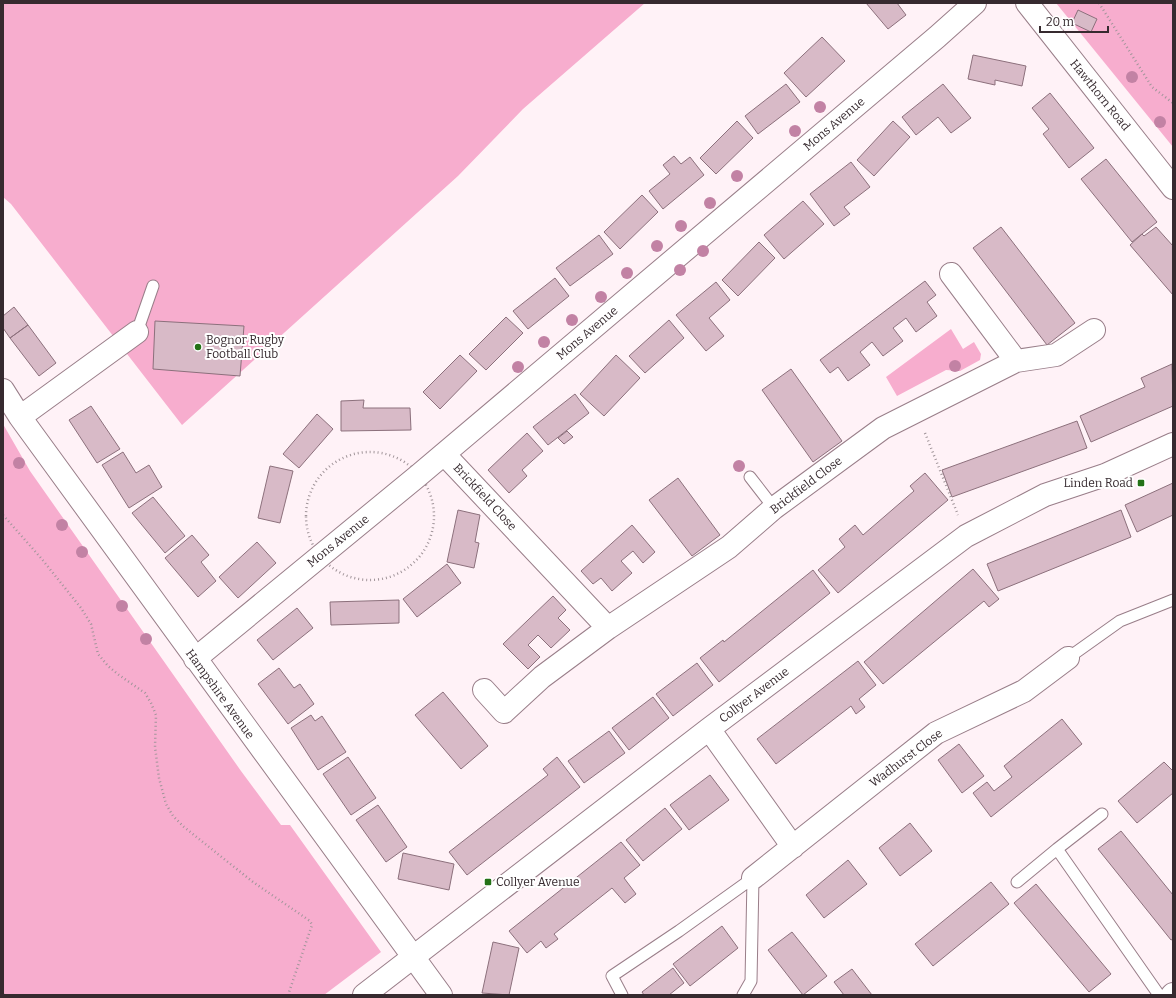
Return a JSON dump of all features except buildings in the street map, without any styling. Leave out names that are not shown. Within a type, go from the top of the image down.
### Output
[{"type":"street","name":"Mons Avenue","points":[[195,659],[444,454],[931,42],[975,3]]},
{"type":"street","name":"Hawthorn Road","points":[[1027,3],[1173,188]]},
{"type":"street","points":[[951,274],[1016,361]]},
{"type":"street","name":"Brickfield Close","points":[[484,690],[504,712],[542,677],[608,628],[730,547],[774,508],[882,428],[1016,361],[1056,355],[1094,330]]},
{"type":"street","points":[[20,417],[137,332]]},
{"type":"street","name":"Hampshire Avenue","points":[[3,390],[20,417],[195,659],[441,995]]},
{"type":"street","name":"Collyer Avenue","points":[[364,995],[709,729],[966,536],[1045,495],[1105,475],[1173,444]]},
{"type":"street","name":"Brickfield Close","points":[[444,454],[608,628]]},
{"type":"street","name":"Wadhurst Close","points":[[753,878],[936,733],[1024,692],[1068,658]]},
{"type":"street","points":[[709,729],[793,847]]},
{"type":"lane","points":[[137,332],[153,286]]},
{"type":"lane","points":[[750,477],[774,508]]},
{"type":"lane","points":[[1068,658],[1120,621],[1173,600]]},
{"type":"lane","points":[[1017,882],[1102,814]]},
{"type":"lane","points":[[1057,849],[1159,995]]},
{"type":"lane","points":[[622,995],[612,976],[679,931],[753,878]]},
{"type":"lane","points":[[743,995],[751,981],[753,878]]},
{"type":"path","points":[[1100,3],[1152,87],[1173,103]]},
{"type":"path","points":[[916,411],[966,536]]},
{"type":"path","points":[[3,515],[41,558],[81,608],[91,624],[98,654],[113,671],[145,693],[151,703],[156,715],[155,747],[159,778],[166,804],[173,816],[184,827],[253,882],[310,921],[312,926],[288,995]]},
{"type":"shaded area","points":[[3,3],[645,3],[523,109],[458,176],[182,425],[11,204],[3,197]]},
{"type":"shaded area","points":[[1056,3],[1173,3],[1173,147]]},
{"type":"shaded area","points":[[951,329],[963,349],[974,342],[981,354],[980,360],[960,371],[946,370],[897,396],[886,377]]},
{"type":"shaded area","points":[[3,424],[30,471],[241,771],[281,825],[290,825],[381,952],[324,995],[3,995]]},
{"type":"place","name":"Bognor Rugby Football Club","points":[[198,347]]},
{"type":"place","name":"Linden Road","points":[[1141,483]]},
{"type":"place","name":"Collyer Avenue","points":[[488,882]]}]
